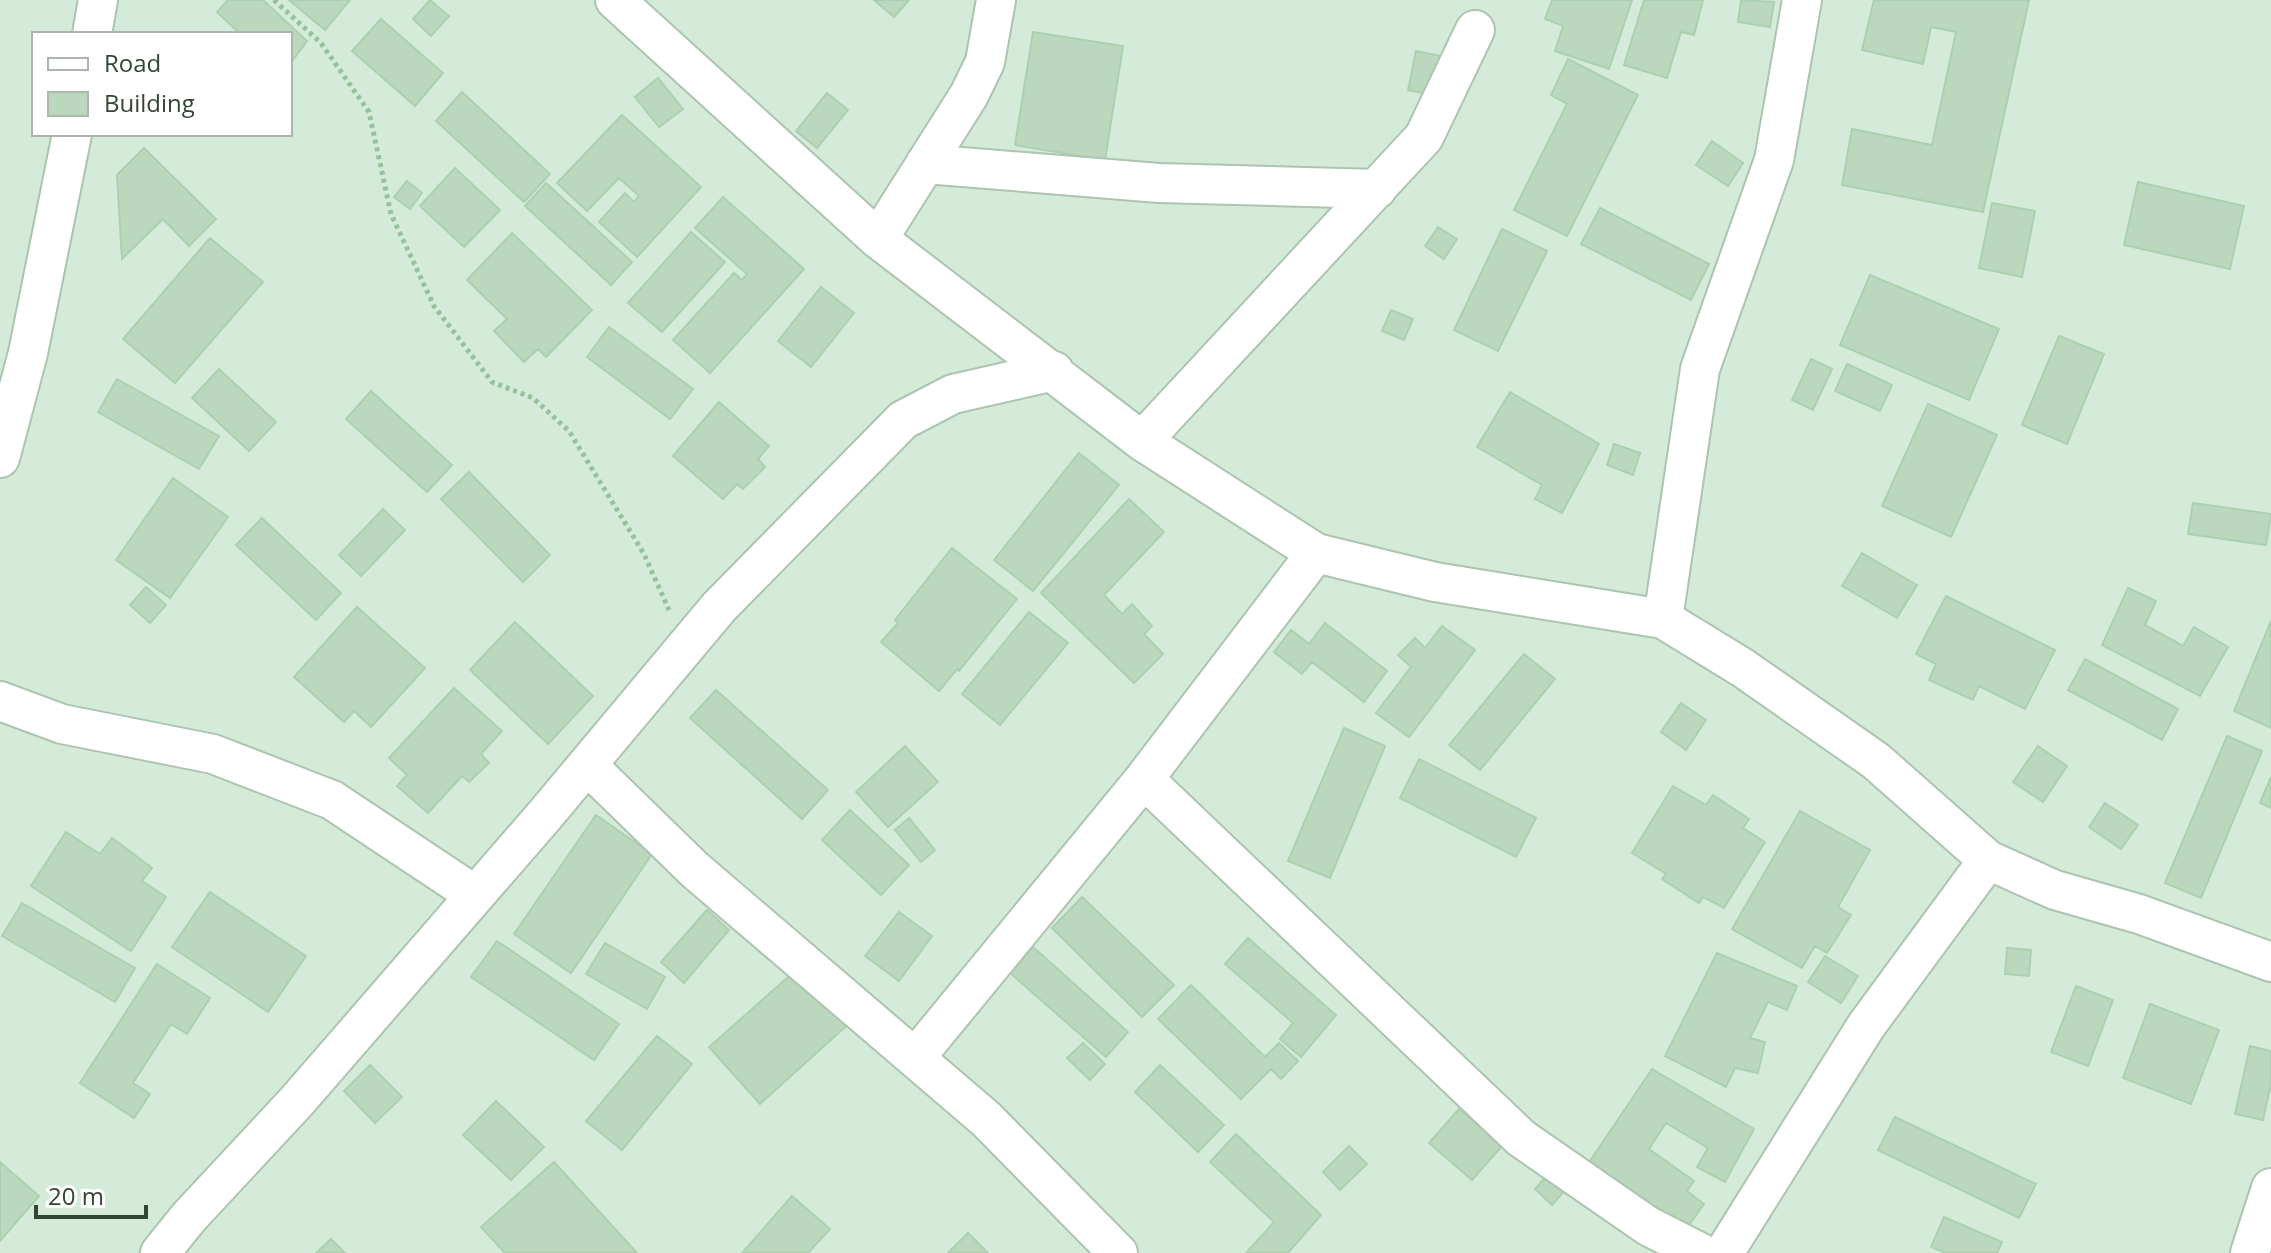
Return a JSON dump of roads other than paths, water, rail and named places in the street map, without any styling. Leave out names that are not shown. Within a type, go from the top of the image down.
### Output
[{"type":"street","points":[[92,32],[98,0]]},
{"type":"street","points":[[615,0],[878,239],[1142,441],[1316,553],[1435,582],[1663,619],[1743,668],[1876,761],[1988,860],[2055,890],[2139,914],[2271,962]]},
{"type":"street","points":[[878,239],[969,95],[985,62],[996,0]]},
{"type":"street","points":[[1663,619],[1700,369],[1774,160],[1802,0]]},
{"type":"street","points":[[1142,441],[1424,137],[1475,30]]},
{"type":"street","points":[[1,447],[28,353],[72,136]]},
{"type":"street","points":[[925,164],[1159,183],[1377,189]]},
{"type":"street","points":[[160,1253],[189,1217],[297,1101],[719,607],[903,420],[953,394],[1054,371]]},
{"type":"street","points":[[915,1058],[1144,779],[1316,553]]},
{"type":"street","points":[[0,701],[62,724],[213,754],[332,800],[475,895]]},
{"type":"street","points":[[587,765],[695,870],[986,1119],[1118,1253]]},
{"type":"street","points":[[1144,779],[1521,1138],[1648,1226],[1701,1253]]},
{"type":"street","points":[[1724,1253],[1866,1026],[1988,860]]},
{"type":"street","points":[[2250,1253],[2271,1188]]}]
